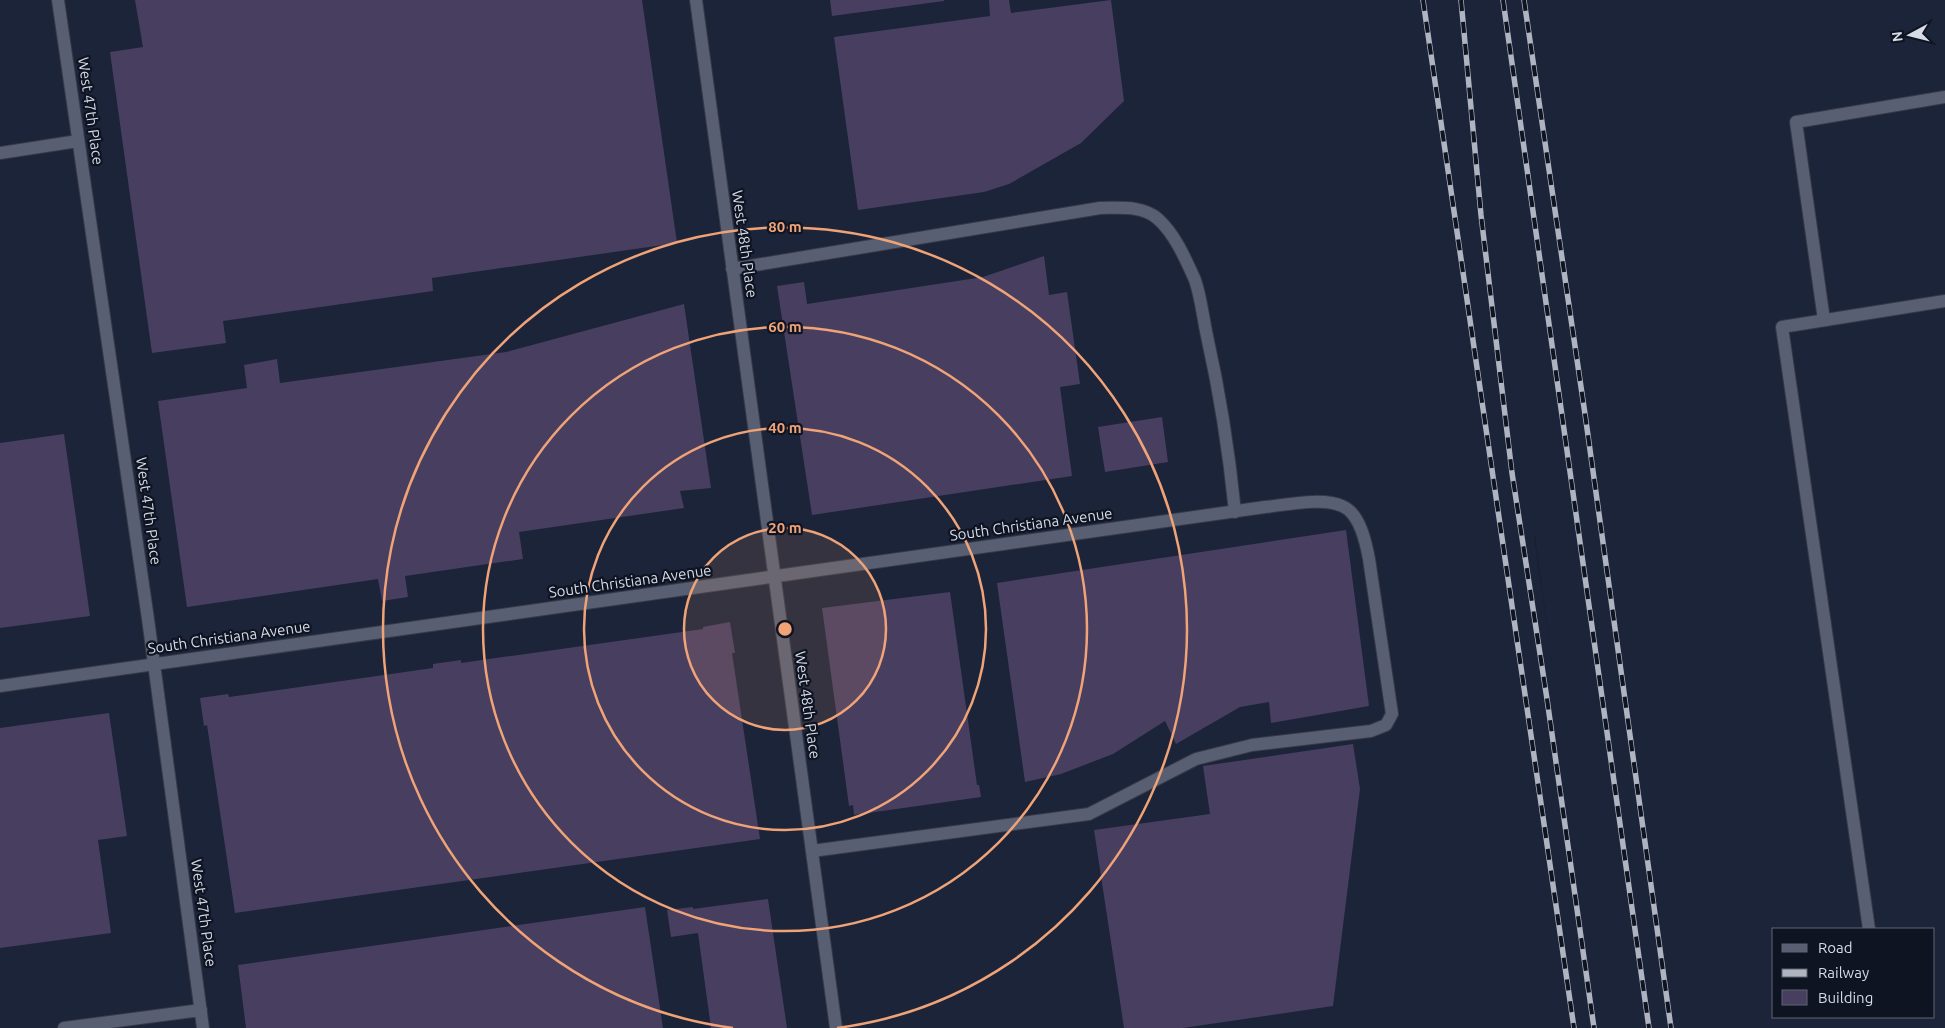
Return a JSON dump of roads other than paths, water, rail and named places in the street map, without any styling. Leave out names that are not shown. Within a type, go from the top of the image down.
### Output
[{"type":"street","name":"West 47th Place","points":[[58,0],[154,664],[203,1028]]},
{"type":"street","name":"West 48th Place","points":[[696,0],[836,1028]]},
{"type":"street","points":[[1824,320],[1796,122],[1945,97]]},
{"type":"street","points":[[0,153],[78,141]]},
{"type":"street","points":[[732,269],[1100,208],[1124,208],[1146,211],[1158,218],[1173,236],[1195,282],[1217,382],[1231,472],[1235,512]]},
{"type":"street","points":[[1869,928],[1782,327],[1945,301]]},
{"type":"street","name":"South Christiana Avenue","points":[[0,686],[1265,508],[1322,502],[1343,506],[1355,518],[1365,539],[1371,569],[1392,714],[1386,725],[1371,731],[1252,745],[1196,759],[1089,814],[812,851]]},
{"type":"street","points":[[64,1028],[201,1010]]},
{"type":"railway","points":[[1423,0],[1574,1028]]},
{"type":"railway","points":[[1461,0],[1481,215],[1512,473],[1547,699],[1594,1028]]},
{"type":"railway","points":[[1503,0],[1649,1028]]},
{"type":"railway","points":[[1524,0],[1585,414],[1671,1028]]}]
